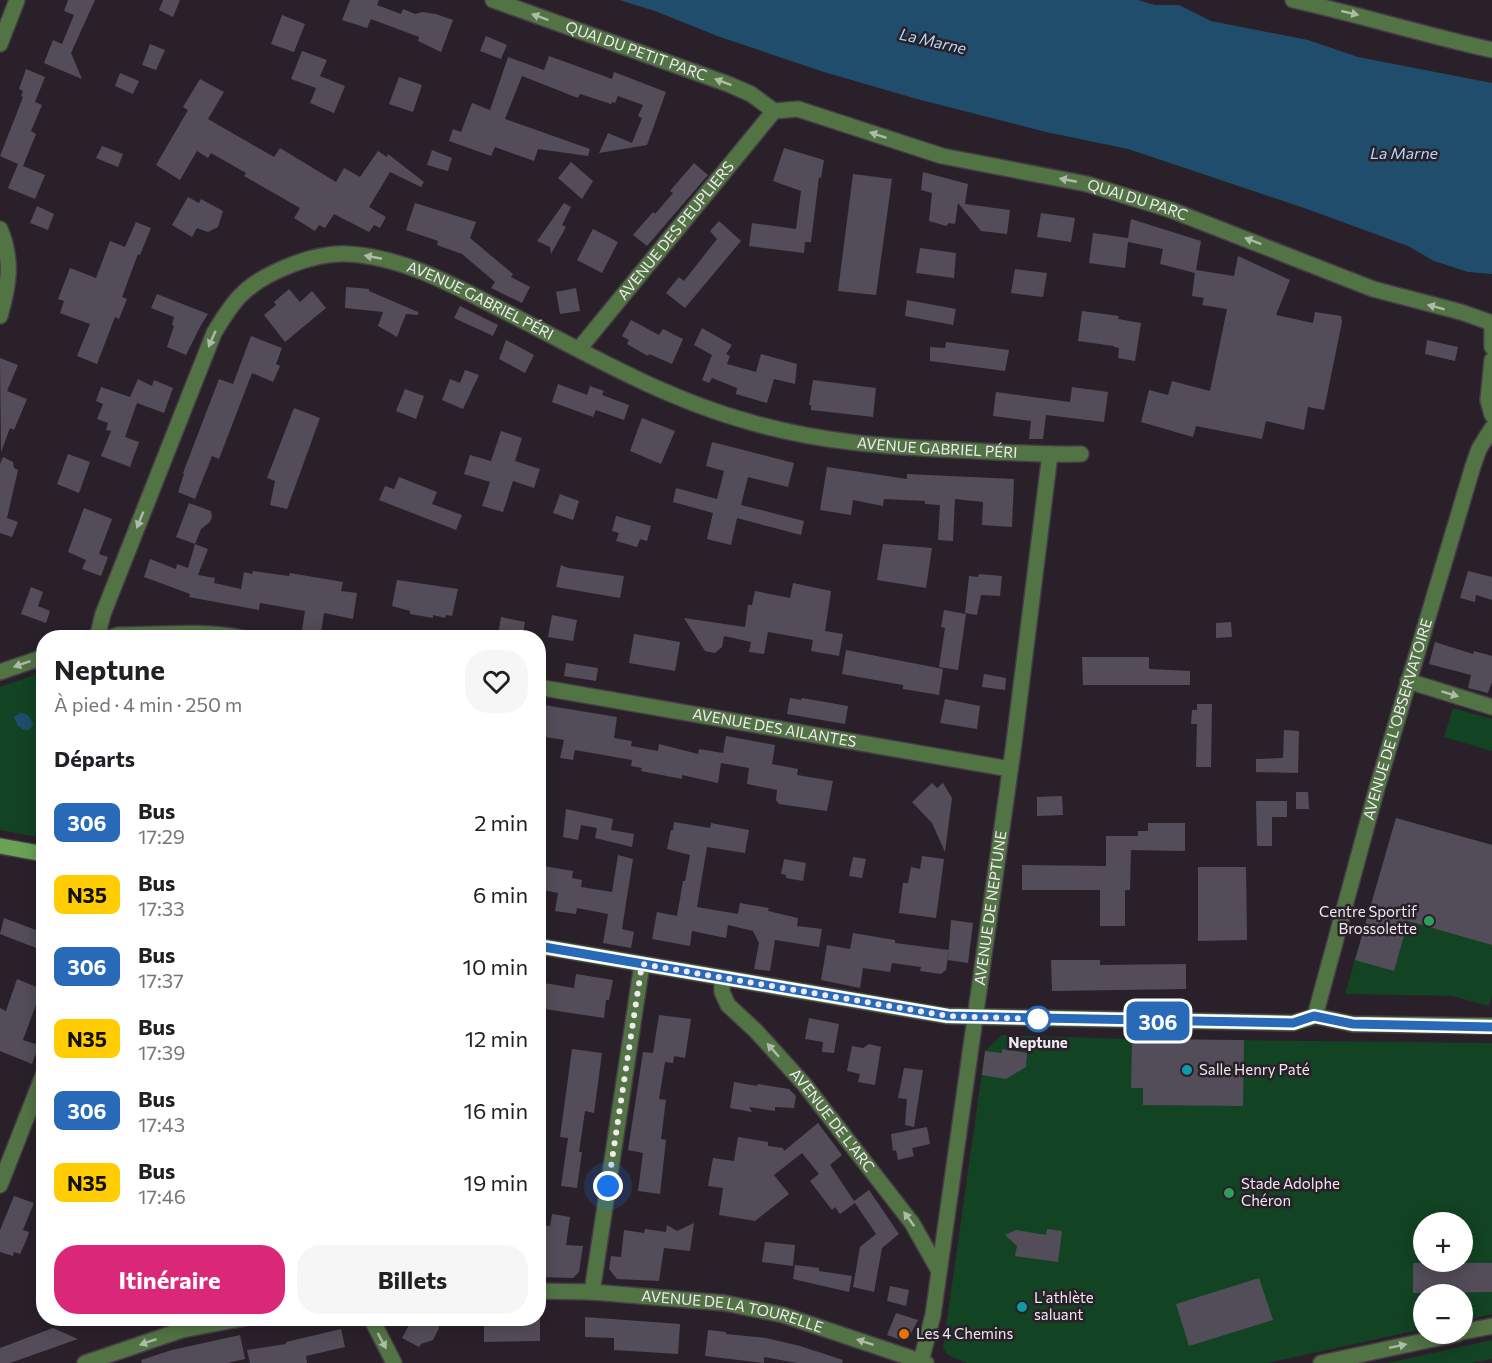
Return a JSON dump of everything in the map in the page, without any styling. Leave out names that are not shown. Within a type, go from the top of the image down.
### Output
[{"type":"street","points":[[0,44],[17,0]]},
{"type":"street","name":"QUAI DU PETIT PARC","points":[[493,0],[728,84],[751,94],[774,111]]},
{"type":"street","points":[[1293,0],[1362,15],[1445,40],[1492,50]]},
{"type":"street","name":"QUAI DU PARC","points":[[774,111],[798,110],[942,156],[1087,184],[1171,210],[1373,289],[1461,312],[1492,323]]},
{"type":"street","name":"AVENUE DES PEUPLIERS","points":[[579,349],[774,111]]},
{"type":"street","points":[[0,229],[9,262],[8,287],[0,316]]},
{"type":"street","name":"AVENUE GABRIEL PÉRI","points":[[99,630],[103,614],[214,333],[242,294],[286,267],[314,258],[346,254],[372,256],[398,263],[454,285],[658,389],[697,406],[749,422],[810,437],[895,447],[1081,454]]},
{"type":"street","points":[[1492,323],[1492,347]]},
{"type":"street","points":[[1492,360],[1488,400],[1492,414]]},
{"type":"street","name":"AVENUE DE L'OBSERVATOIRE","points":[[1314,1016],[1408,681],[1473,466],[1479,449],[1492,428]]},
{"type":"street","name":"AVENUE DE NEPTUNE","points":[[922,1362],[933,1315],[1010,769],[1050,454]]},
{"type":"street","points":[[0,672],[36,660]]},
{"type":"street","points":[[1408,681],[1492,707]]},
{"type":"street","name":"AVENUE DES AILANTES","points":[[546,688],[1010,769]]},
{"type":"street","points":[[0,846],[36,853]]},
{"type":"street","points":[[546,947],[948,1016],[1293,1023],[1314,1016],[1353,1024],[1492,1026]]},
{"type":"street","points":[[592,1292],[642,964]]},
{"type":"street","name":"AVENUE DE L'ARC","points":[[722,978],[722,992],[728,1005],[756,1031],[811,1094],[912,1223],[938,1269]]},
{"type":"street","points":[[0,1185],[36,1093]]},
{"type":"street","name":"AVENUE DE LA TOURELLE","points":[[546,1290],[725,1303],[783,1315],[922,1362]]},
{"type":"street","points":[[85,1363],[182,1330],[203,1326]]},
{"type":"street","points":[[374,1326],[394,1363]]},
{"type":"street","points":[[1473,1330],[1492,1326]]},
{"type":"street","points":[[1321,1363],[1413,1343]]},
{"type":"green space","points":[[36,674],[36,837],[0,830],[0,687]]},
{"type":"green space","points":[[1453,708],[1492,719],[1492,751],[1444,737]]},
{"type":"green space","name":"Centre Sportif Brossolette","points":[[1396,818],[1492,845],[1492,996],[1489,1006],[1452,996],[1345,994]]},
{"type":"green space","name":"Stade Adolphe Chéron","points":[[1002,1035],[1132,1039],[1492,1043],[1492,1314],[1473,1319],[1473,1284],[1413,1284],[1413,1331],[1268,1363],[967,1363],[948,1355],[943,1348],[985,1051]]},
{"type":"green space","points":[[1492,1340],[1492,1359],[1472,1363],[1387,1363]]},
{"type":"water","name":"La Marne","points":[[619,0],[1138,0],[1155,5],[1179,5],[1211,21],[1308,40],[1358,57],[1492,83],[1492,274],[1468,272],[1434,261],[1408,246],[1307,209],[1128,149],[1046,132],[917,99],[824,72]]},
{"type":"water","points":[[20,713],[32,720],[33,725],[29,730],[18,726],[14,717]]},
{"type":"building","points":[[68,0],[95,0],[71,53],[82,79],[44,63],[53,40],[62,44],[74,15],[64,11]]},
{"type":"building","points":[[163,0],[180,0],[173,17],[159,10]]},
{"type":"building","points":[[350,0],[379,0],[377,5],[401,14],[403,9],[415,14],[422,12],[436,14],[453,20],[441,52],[418,41],[419,37],[371,19],[367,28],[342,20]]},
{"type":"building","points":[[282,15],[305,24],[294,52],[271,44]]},
{"type":"building","points":[[486,36],[507,45],[501,59],[480,51]]},
{"type":"building","points":[[150,44],[165,50],[156,70],[142,65]]},
{"type":"building","points":[[302,51],[327,60],[320,76],[345,86],[334,113],[310,103],[316,88],[291,79]]},
{"type":"building","points":[[549,56],[612,79],[614,72],[666,92],[647,145],[599,153],[608,133],[632,143],[642,118],[638,116],[643,105],[618,96],[615,103],[611,104],[580,94],[578,98],[522,76],[505,119],[590,149],[588,156],[538,149],[534,161],[495,147],[491,156],[449,141],[453,129],[461,132],[472,103],[490,110],[508,57],[544,70]]},
{"type":"building","points":[[26,69],[45,77],[35,102],[42,105],[31,131],[36,134],[23,166],[45,175],[35,199],[8,188],[18,164],[0,156],[23,97],[21,96],[23,91],[19,89]]},
{"type":"building","points":[[120,73],[139,81],[133,94],[115,86]]},
{"type":"building","points":[[399,77],[422,85],[413,112],[389,104]]},
{"type":"building","points":[[200,79],[224,92],[208,119],[274,157],[280,148],[336,182],[344,168],[360,177],[378,151],[387,157],[388,154],[424,182],[421,187],[390,172],[369,207],[386,217],[380,228],[374,225],[369,232],[334,214],[325,228],[319,225],[315,231],[294,218],[300,208],[244,176],[246,173],[211,153],[208,158],[197,151],[180,180],[156,165],[188,110],[183,107]]},
{"type":"building","points":[[102,146],[123,154],[118,167],[96,158]]},
{"type":"building","points":[[784,148],[824,160],[821,178],[819,177],[811,242],[805,242],[804,253],[749,246],[752,223],[796,229],[801,191],[773,181]]},
{"type":"building","points":[[432,150],[452,158],[448,171],[427,165]]},
{"type":"building","points":[[571,162],[593,181],[582,199],[558,178]]},
{"type":"building","points":[[694,163],[708,175],[647,246],[633,235],[673,193],[670,191]]},
{"type":"building","points":[[923,172],[968,184],[965,204],[1010,210],[1007,234],[981,231],[958,203],[955,224],[949,223],[946,226],[929,221],[932,193],[921,190]]},
{"type":"building","points":[[853,174],[892,179],[876,295],[838,291]]},
{"type":"building","points":[[188,197],[199,203],[201,199],[223,211],[218,227],[208,232],[197,228],[192,237],[172,225]]},
{"type":"building","points":[[415,203],[476,222],[470,238],[513,274],[511,277],[530,287],[522,303],[491,288],[495,282],[462,254],[437,245],[438,241],[406,230]]},
{"type":"building","points":[[564,203],[571,207],[562,225],[566,227],[551,254],[550,247],[537,241]]},
{"type":"building","points":[[37,206],[54,214],[48,230],[30,223]]},
{"type":"building","points":[[1041,213],[1075,218],[1071,242],[1037,237]]},
{"type":"building","points":[[1131,219],[1201,241],[1196,270],[1234,276],[1238,256],[1290,280],[1276,315],[1313,323],[1315,312],[1341,316],[1342,322],[1324,410],[1308,407],[1304,430],[1266,421],[1262,439],[1196,426],[1193,437],[1141,422],[1149,390],[1168,395],[1172,381],[1210,391],[1227,309],[1202,305],[1204,298],[1192,296],[1195,273],[1160,264],[1163,249],[1128,242],[1125,268],[1089,263],[1093,233],[1128,238]]},
{"type":"building","points":[[719,221],[741,241],[685,308],[666,293],[679,277],[684,281],[717,239],[710,231]]},
{"type":"building","points":[[136,222],[151,228],[140,255],[138,254],[122,297],[127,299],[119,319],[115,317],[97,364],[77,356],[90,324],[60,313],[64,301],[58,299],[70,268],[96,278],[110,241],[125,247]]},
{"type":"building","points":[[593,229],[618,242],[602,273],[577,260]]},
{"type":"building","points":[[920,248],[956,253],[954,278],[916,273]]},
{"type":"building","points":[[1015,269],[1047,273],[1043,297],[1011,293]]},
{"type":"building","points":[[346,287],[369,289],[369,291],[418,312],[418,315],[406,314],[397,337],[378,326],[383,312],[345,308]]},
{"type":"building","points":[[576,288],[580,311],[560,314],[556,292]]},
{"type":"building","points":[[289,289],[300,302],[312,291],[326,308],[285,342],[264,315],[276,305],[274,302]]},
{"type":"building","points":[[157,294],[208,314],[186,355],[167,347],[174,326],[172,325],[174,317],[151,308]]},
{"type":"building","points":[[907,300],[956,309],[953,325],[905,316]]},
{"type":"building","points":[[460,306],[498,325],[493,336],[454,318]]},
{"type":"building","points":[[1082,311],[1119,316],[1118,319],[1141,323],[1135,361],[1118,358],[1119,348],[1114,346],[1078,341]]},
{"type":"building","points":[[631,320],[659,335],[663,329],[683,339],[672,364],[649,354],[648,356],[627,344],[629,340],[622,336]]},
{"type":"building","points":[[702,328],[732,345],[726,354],[730,356],[727,364],[756,372],[761,354],[797,364],[795,384],[774,379],[767,403],[736,394],[737,388],[712,378],[709,383],[702,380],[712,355],[694,345]]},
{"type":"building","points":[[251,336],[282,348],[276,364],[280,366],[273,382],[252,373],[219,459],[212,456],[195,499],[178,492],[183,473],[219,379],[233,384]]},
{"type":"building","points":[[506,340],[534,355],[525,373],[499,359]]},
{"type":"building","points":[[1427,340],[1458,347],[1455,361],[1425,354]]},
{"type":"building","points":[[946,342],[1009,350],[1005,371],[930,361],[930,347],[945,348]]},
{"type":"building","points":[[0,358],[18,365],[7,391],[27,399],[14,430],[10,428],[1,452]]},
{"type":"building","points":[[465,370],[479,375],[463,409],[442,400],[450,379],[460,383]]},
{"type":"building","points":[[138,379],[152,386],[154,380],[173,388],[164,413],[137,403],[125,437],[139,442],[130,467],[101,456],[111,431],[106,430],[108,423],[97,419],[103,404],[96,401],[101,387],[130,397]]},
{"type":"building","points":[[813,380],[876,388],[873,417],[811,410],[811,405],[809,405]]},
{"type":"building","points":[[558,384],[587,395],[590,386],[604,391],[602,395],[629,405],[624,420],[596,410],[593,417],[552,402]]},
{"type":"building","points":[[1072,387],[1108,392],[1104,422],[1046,415],[1043,439],[1029,439],[1031,421],[993,416],[996,392],[1070,402]]},
{"type":"building","points":[[405,389],[424,396],[416,419],[396,411]]},
{"type":"building","points":[[294,408],[320,418],[287,509],[270,505],[275,481],[267,478]]},
{"type":"building","points":[[642,418],[675,431],[661,464],[630,451]]},
{"type":"building","points":[[501,431],[522,438],[515,461],[540,469],[534,488],[513,481],[503,512],[482,506],[490,482],[464,474],[470,455],[491,461]]},
{"type":"building","points":[[712,442],[794,463],[788,487],[748,477],[741,505],[804,521],[801,535],[737,518],[731,545],[707,539],[713,513],[673,502],[676,488],[717,499],[724,471],[706,466]]},
{"type":"building","points":[[68,454],[90,462],[79,493],[57,484]]},
{"type":"building","points":[[3,457],[13,462],[14,468],[18,470],[7,518],[18,522],[12,537],[0,533],[0,464]]},
{"type":"building","points":[[827,467],[907,479],[907,474],[1014,479],[1012,527],[982,525],[983,502],[955,499],[953,541],[938,540],[940,505],[925,504],[925,501],[884,499],[883,506],[853,500],[851,515],[820,510]]},
{"type":"building","points":[[399,477],[437,492],[432,504],[462,515],[456,530],[379,500],[385,486],[394,489]]},
{"type":"building","points":[[560,494],[579,501],[573,520],[553,513]]},
{"type":"building","points":[[189,503],[211,511],[212,517],[210,522],[201,529],[195,544],[176,537]]},
{"type":"building","points":[[84,508],[112,519],[99,554],[108,557],[101,576],[82,569],[86,560],[68,552]]},
{"type":"building","points":[[616,516],[651,526],[647,541],[640,539],[637,547],[616,541],[619,533],[612,531]]},
{"type":"building","points":[[195,544],[208,549],[198,575],[215,578],[214,583],[241,589],[244,572],[252,574],[253,571],[289,576],[290,573],[343,582],[341,591],[357,593],[353,619],[324,613],[321,630],[302,630],[305,611],[260,603],[259,610],[189,597],[190,594],[144,577],[150,559],[176,569],[177,564],[188,568]]},
{"type":"building","points":[[883,544],[932,548],[926,588],[877,580]]},
{"type":"building","points":[[561,565],[624,576],[620,598],[556,587]]},
{"type":"building","points":[[1468,571],[1492,577],[1492,600],[1476,595],[1475,602],[1460,598]]},
{"type":"building","points":[[979,574],[1002,576],[1000,596],[981,595],[977,615],[965,613],[969,576],[978,577]]},
{"type":"building","points":[[397,580],[458,589],[452,616],[446,615],[445,618],[433,615],[433,618],[410,614],[410,611],[392,606]]},
{"type":"building","points":[[793,583],[831,591],[825,631],[843,634],[839,656],[811,651],[813,640],[768,632],[764,654],[749,652],[751,642],[724,636],[722,647],[715,653],[705,651],[684,618],[745,627],[748,605],[752,605],[755,591],[790,598]]},
{"type":"building","points":[[31,587],[43,592],[38,606],[50,611],[46,623],[21,614]]},
{"type":"building","points":[[944,610],[966,614],[958,670],[939,667],[945,628],[941,627]]},
{"type":"building","points":[[552,615],[577,620],[573,641],[548,637]]},
{"type":"building","points":[[501,617],[525,622],[524,630],[499,630]]},
{"type":"building","points":[[1231,622],[1232,637],[1216,638],[1216,623]]},
{"type":"building","points":[[634,634],[680,642],[675,671],[629,663]]},
{"type":"building","points":[[1435,642],[1473,654],[1474,651],[1492,656],[1492,682],[1488,693],[1468,688],[1471,675],[1429,664]]},
{"type":"building","points":[[846,650],[943,669],[939,695],[903,689],[903,685],[842,674]]},
{"type":"building","points":[[1082,657],[1149,657],[1149,669],[1190,671],[1190,685],[1083,685]]},
{"type":"building","points":[[566,663],[598,668],[596,681],[564,676]]},
{"type":"building","points":[[984,674],[1006,678],[1005,690],[982,687]]},
{"type":"building","points":[[790,698],[848,706],[845,724],[787,714]]},
{"type":"building","points":[[945,699],[980,706],[977,729],[940,723]]},
{"type":"building","points":[[1197,704],[1212,704],[1211,767],[1196,767],[1197,724],[1191,724],[1192,710],[1197,710]]},
{"type":"building","points":[[546,705],[617,717],[614,738],[632,741],[631,746],[658,751],[659,744],[698,754],[699,749],[723,753],[726,736],[775,745],[772,764],[798,769],[797,775],[833,781],[827,811],[779,804],[776,800],[777,790],[747,784],[749,768],[721,763],[718,783],[682,775],[682,779],[641,771],[642,768],[631,766],[632,760],[575,750],[573,760],[560,758],[564,740],[546,737]]},
{"type":"building","points":[[1284,730],[1299,731],[1298,773],[1256,772],[1256,759],[1283,758]]},
{"type":"building","points":[[932,783],[937,788],[943,783],[952,798],[945,852],[932,823],[912,802]]},
{"type":"building","points":[[1296,792],[1308,792],[1309,809],[1296,809]]},
{"type":"building","points":[[1062,796],[1063,815],[1037,816],[1037,797]]},
{"type":"building","points":[[1256,801],[1287,801],[1287,817],[1272,817],[1272,846],[1257,846]]},
{"type":"building","points":[[566,809],[613,819],[611,830],[634,834],[632,847],[595,838],[597,828],[581,825],[578,840],[563,837]]},
{"type":"building","name":"Centre Sportif Brossolette","points":[[1396,818],[1492,845],[1492,945],[1408,921],[1394,971],[1355,960]]},
{"type":"building","points":[[674,822],[710,828],[711,823],[749,830],[745,853],[707,847],[697,907],[738,914],[740,903],[769,908],[768,911],[798,918],[797,926],[822,929],[819,947],[775,940],[770,971],[754,969],[759,943],[753,931],[728,925],[726,938],[692,931],[690,946],[652,939],[657,912],[677,916],[690,855],[667,849]]},
{"type":"building","points":[[1148,823],[1185,823],[1185,851],[1131,850],[1130,890],[1125,890],[1125,926],[1100,926],[1100,890],[1022,890],[1022,865],[1106,866],[1106,836],[1138,836],[1138,831],[1148,831]]},
{"type":"building","points":[[618,855],[633,859],[622,929],[634,932],[631,948],[603,943],[608,914],[577,908],[576,914],[555,911],[558,893],[546,891],[546,866],[573,871],[572,878],[582,880],[581,887],[612,892]]},
{"type":"building","points":[[922,856],[944,859],[936,918],[899,913],[903,883],[908,883],[911,867],[920,869]]},
{"type":"building","points":[[853,857],[866,859],[862,878],[849,876]]},
{"type":"building","points":[[784,859],[806,863],[803,881],[786,878],[786,875],[781,874]]},
{"type":"building","points":[[1198,867],[1246,867],[1247,940],[1198,941]]},
{"type":"building","points":[[4,918],[36,930],[36,948],[0,934]]},
{"type":"building","points":[[951,920],[973,923],[968,963],[948,960]]},
{"type":"building","points":[[853,933],[895,940],[895,943],[949,950],[946,970],[941,974],[920,971],[921,967],[892,963],[890,972],[863,968],[860,988],[821,980],[827,945],[850,949]]},
{"type":"building","points":[[1051,960],[1100,960],[1100,965],[1186,964],[1186,989],[1052,991]]},
{"type":"building","points":[[576,974],[613,980],[609,1000],[606,1000],[604,1018],[546,1009],[546,983],[574,988]]},
{"type":"building","points":[[17,979],[36,987],[36,1005],[23,1040],[36,1044],[32,1064],[0,1051],[0,1008],[6,1011]]},
{"type":"building","points":[[659,1015],[691,1019],[685,1058],[674,1056],[673,1063],[665,1062],[659,1099],[666,1100],[661,1139],[666,1140],[660,1194],[638,1191],[643,1153],[628,1150],[643,1052],[653,1053]]},
{"type":"building","points":[[809,1018],[839,1024],[834,1053],[822,1052],[823,1042],[805,1039]]},
{"type":"building","name":"Salle Henry Paté","points":[[1132,1039],[1244,1040],[1243,1106],[1143,1105],[1143,1088],[1131,1088]]},
{"type":"building","points":[[869,1044],[881,1047],[875,1085],[858,1082],[860,1074],[847,1071],[852,1046],[863,1048]]},
{"type":"building","points":[[572,1049],[602,1053],[594,1113],[585,1111],[577,1188],[561,1186],[568,1138],[560,1137]]},
{"type":"building","points":[[1002,1049],[1027,1053],[1026,1067],[1006,1079],[982,1075],[985,1051],[1002,1053]]},
{"type":"building","points":[[904,1068],[923,1070],[914,1127],[905,1125],[907,1099],[898,1098]]},
{"type":"building","points":[[734,1082],[789,1089],[796,1096],[794,1108],[775,1107],[775,1111],[749,1107],[752,1112],[730,1108]]},
{"type":"building","points":[[818,1123],[842,1155],[830,1165],[854,1201],[869,1190],[899,1234],[882,1248],[874,1292],[853,1287],[860,1247],[876,1234],[855,1203],[840,1214],[835,1207],[832,1210],[810,1181],[819,1174],[802,1153],[774,1175],[789,1194],[755,1221],[719,1215],[723,1188],[708,1186],[713,1158],[734,1161],[738,1137],[768,1142],[768,1146],[783,1148],[784,1151]]},
{"type":"building","points":[[927,1127],[930,1144],[912,1148],[914,1156],[898,1160],[896,1150],[893,1151],[891,1134]]},
{"type":"building","points":[[14,1196],[34,1203],[23,1230],[29,1232],[26,1241],[20,1254],[14,1252],[13,1256],[0,1252],[0,1230]]},
{"type":"building","points":[[552,1214],[570,1217],[566,1245],[583,1246],[579,1272],[573,1278],[546,1277],[546,1225],[550,1226]]},
{"type":"building","points":[[694,1223],[690,1251],[664,1248],[659,1281],[617,1279],[609,1269],[611,1256],[621,1257],[624,1230],[644,1233],[645,1229],[666,1232],[667,1225],[677,1231]]},
{"type":"building","points":[[1047,1229],[1062,1231],[1058,1262],[1015,1256],[1017,1246],[1005,1235],[1016,1230],[1046,1235]]},
{"type":"building","points":[[765,1242],[795,1245],[793,1266],[762,1262]]},
{"type":"building","points":[[1473,1263],[1492,1263],[1492,1292],[1473,1292],[1473,1284],[1413,1284],[1413,1272],[1473,1272]]},
{"type":"building","points":[[795,1265],[852,1276],[849,1292],[793,1279]]},
{"type":"building","points":[[1259,1278],[1273,1320],[1189,1346],[1176,1304]]},
{"type":"building","points":[[890,1286],[909,1290],[906,1306],[887,1301]]},
{"type":"building","points":[[896,1313],[918,1320],[909,1337],[901,1340],[887,1335]]},
{"type":"building","points":[[585,1317],[680,1324],[678,1354],[614,1350],[614,1338],[585,1337]]},
{"type":"building","points":[[409,1326],[439,1326],[433,1340],[419,1347],[402,1338]]},
{"type":"building","points":[[484,1326],[540,1326],[540,1341],[484,1342]]},
{"type":"building","points":[[53,1328],[78,1339],[10,1363],[0,1363],[0,1348]]},
{"type":"building","points":[[341,1329],[345,1347],[306,1356],[307,1363],[250,1363],[247,1350],[286,1344],[286,1342]]},
{"type":"building","points":[[708,1330],[766,1338],[843,1360],[842,1363],[797,1363],[764,1357],[764,1363],[705,1356]]},
{"type":"building","points":[[240,1335],[245,1359],[228,1363],[142,1363],[141,1360],[172,1350]]},
{"type":"bus line","name":"306","points":[[546,947],[948,1016],[1293,1023],[1314,1016],[1353,1024],[1492,1027]]},
{"type":"place","name":"Centre Sportif Brossolette","points":[[1429,921]]},
{"type":"place","name":"Neptune","points":[[1038,1019]]},
{"type":"place","name":"Salle Henry Paté","points":[[1187,1070]]},
{"type":"place","name":"Stade Adolphe Chéron","points":[[1229,1193]]},
{"type":"place","name":"L'athlète saluant","points":[[1022,1307]]},
{"type":"place","name":"Les 4 Chemins","points":[[904,1334]]},
{"type":"route","points":[[608,1186],[642,964],[948,1016],[1038,1019]]}]
